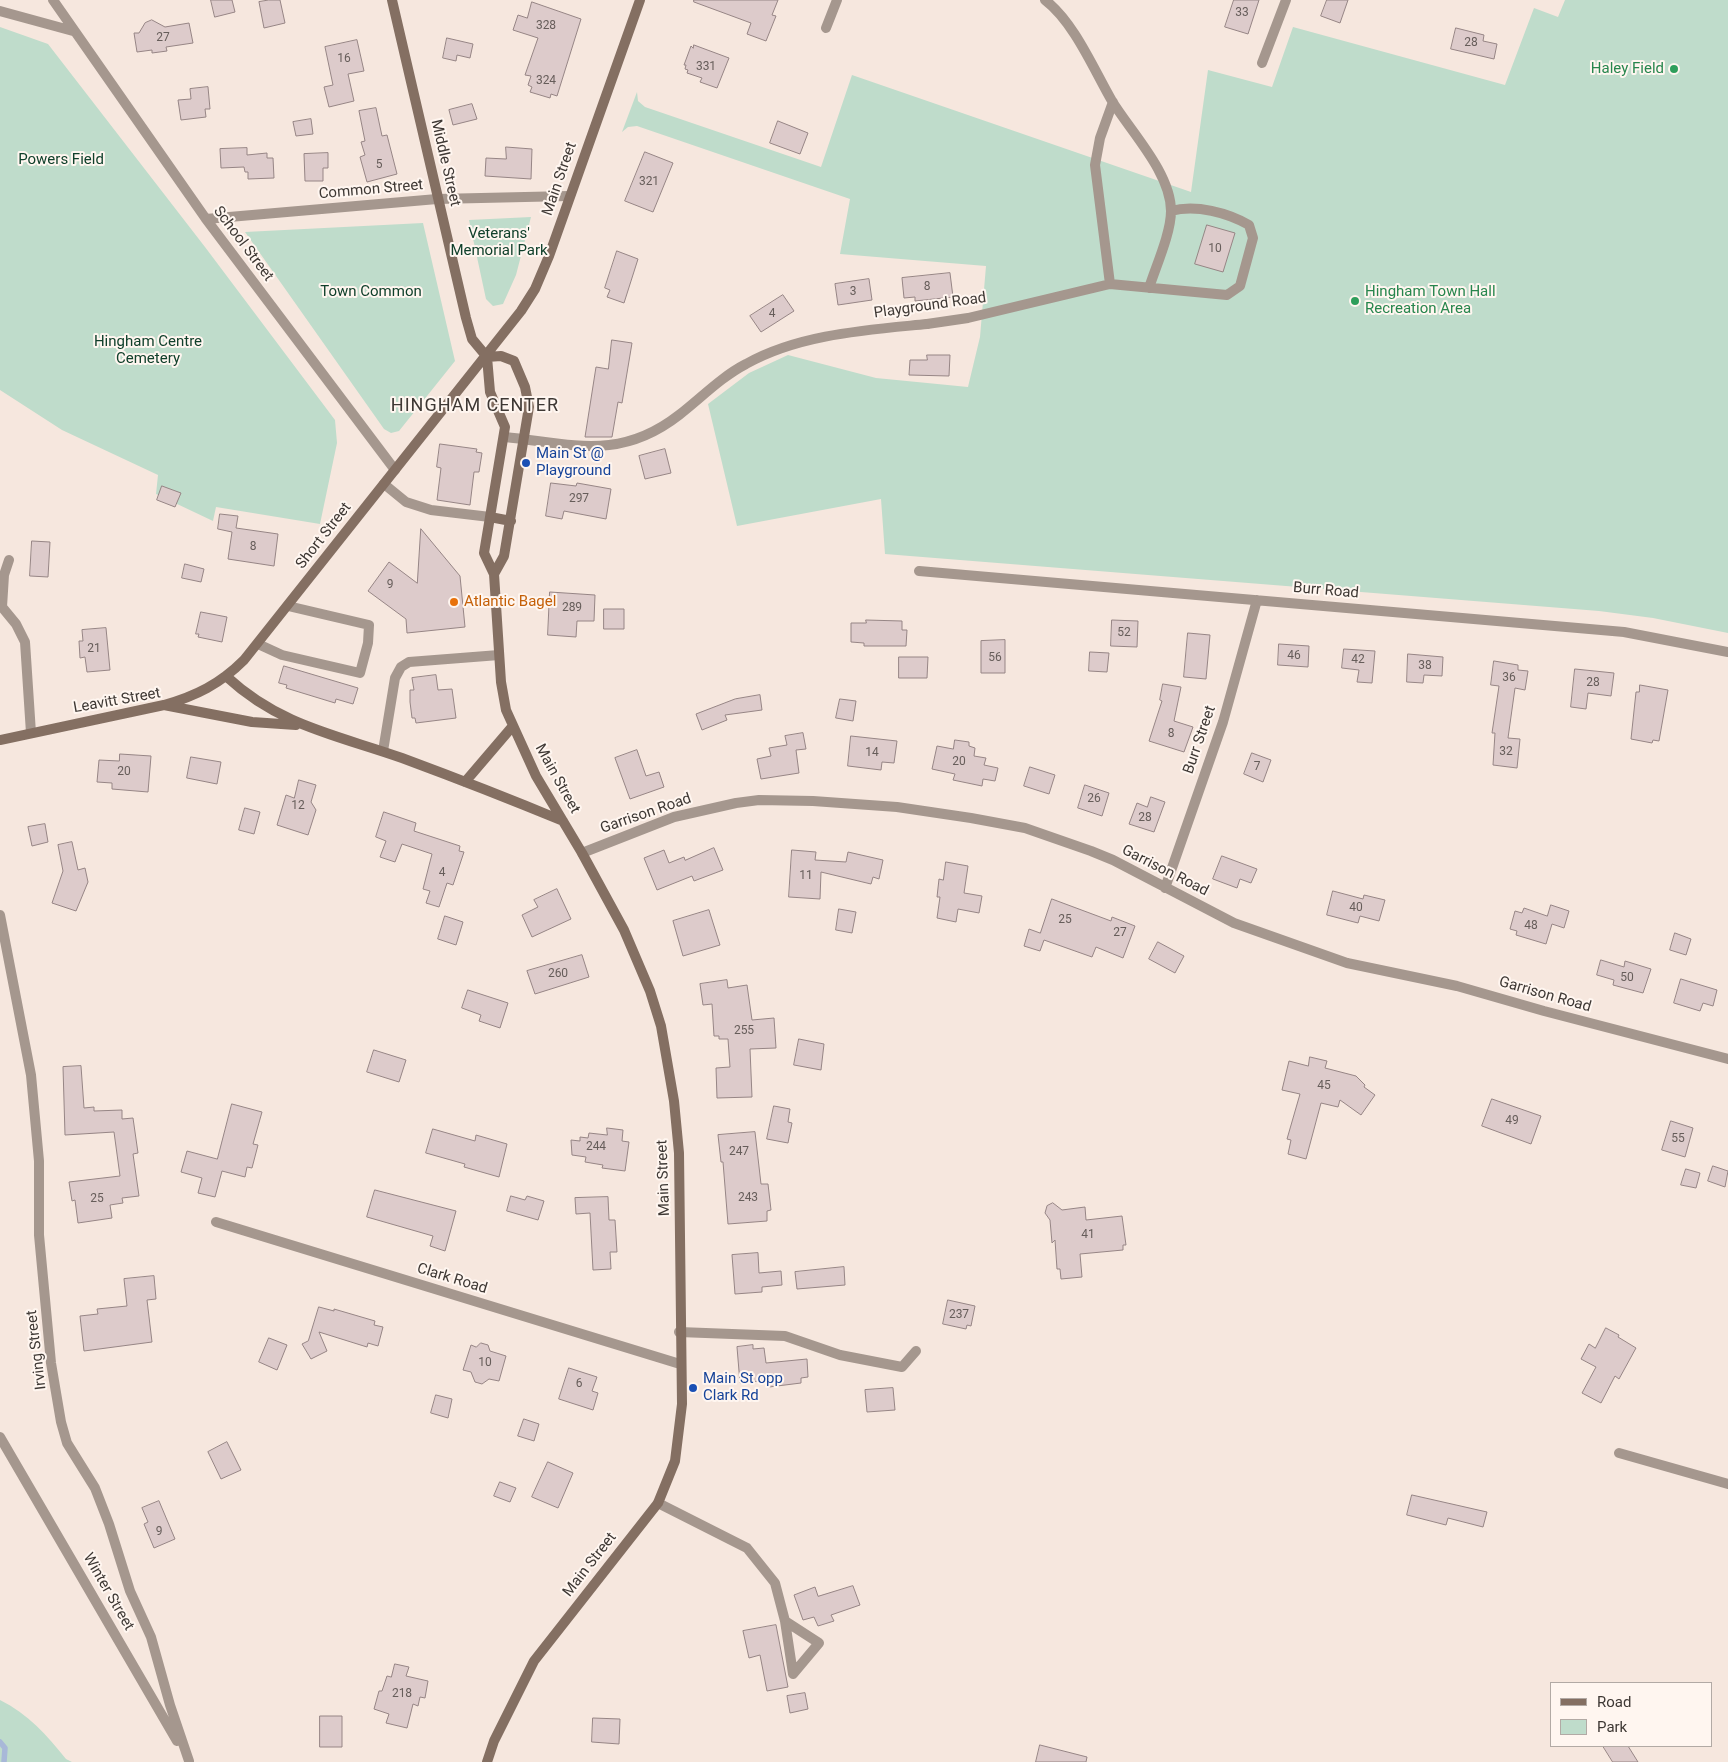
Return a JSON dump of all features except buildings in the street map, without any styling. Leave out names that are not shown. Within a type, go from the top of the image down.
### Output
[{"type":"main road","name":"Middle Street","points":[[392,0],[437,200],[472,339],[487,357]]},
{"type":"main road","name":"Main Street","points":[[487,1762],[494,1741],[534,1661],[658,1502],[675,1461],[682,1404],[679,1332],[681,1233],[679,1153],[674,1101],[661,1026],[635,954],[582,853],[536,776],[512,727],[501,682],[494,574],[484,553],[505,437],[502,417],[490,392],[487,357],[535,289],[549,256],[640,0]]},
{"type":"main road","name":"Main Street","points":[[487,357],[501,356],[514,361],[525,388],[529,407],[504,556],[494,574]]},
{"type":"main road","name":"Short Street","points":[[164,705],[190,698],[227,677],[258,644],[487,357]]},
{"type":"main road","points":[[490,518],[511,521]]},
{"type":"main road","name":"Leavitt Street","points":[[227,677],[245,694],[300,725],[383,752],[563,821]]},
{"type":"main road","name":"Leavitt Street","points":[[0,740],[164,705],[252,722],[300,725]]},
{"type":"main road","points":[[465,782],[512,727]]},
{"type":"street","name":"School Street","points":[[53,0],[206,219],[395,470]]},
{"type":"street","points":[[826,28],[836,0]]},
{"type":"street","points":[[1045,0],[1073,34],[1113,102],[1155,165],[1168,192],[1171,211],[1149,288]]},
{"type":"street","points":[[1262,63],[1286,0]]},
{"type":"street","points":[[0,11],[73,31]]},
{"type":"street","points":[[1110,284],[1095,165],[1100,138],[1113,102]]},
{"type":"street","name":"Common Street","points":[[206,219],[437,200],[570,196]]},
{"type":"street","name":"Playground Road","points":[[505,437],[582,446],[615,446],[631,442],[649,434],[678,416],[745,364],[770,353],[837,335],[968,318],[1110,284],[1226,295],[1240,286],[1253,238],[1249,226],[1238,219],[1195,208],[1171,211]]},
{"type":"street","points":[[384,484],[406,502],[432,510],[490,518]]},
{"type":"street","points":[[9,560],[4,575],[2,607],[16,624],[25,642],[31,733]]},
{"type":"street","name":"Burr Road","points":[[919,571],[1624,632],[1728,652]]},
{"type":"street","name":"Burr Street","points":[[1165,888],[1223,722],[1257,600]]},
{"type":"street","points":[[258,644],[282,655],[360,673],[368,643],[368,625],[288,606]]},
{"type":"street","points":[[383,752],[395,678],[401,667],[409,662],[499,655]]},
{"type":"street","name":"Garrison Road","points":[[582,853],[674,817],[736,803],[759,800],[821,802],[897,808],[1025,828],[1113,860],[1234,923],[1347,963],[1457,986],[1544,1011],[1728,1059]]},
{"type":"street","name":"Irving Street","points":[[0,915],[31,1076],[39,1161],[39,1234],[52,1363],[61,1422],[67,1443],[95,1488],[109,1524],[130,1591],[151,1637],[170,1706],[190,1761]]},
{"type":"street","name":"Clark Road","points":[[216,1222],[680,1364]]},
{"type":"street","points":[[679,1332],[785,1336],[840,1355],[902,1368],[916,1351]]},
{"type":"street","name":"Winter Street","points":[[0,1437],[190,1761]]},
{"type":"street","points":[[1619,1453],[1728,1484]]},
{"type":"street","points":[[658,1502],[747,1548],[775,1583],[785,1621],[793,1674],[819,1644],[785,1621]]},
{"type":"green space","name":"Hingham Town Hall Recreation Area","points":[[1565,0],[1728,0],[1728,633],[1653,618],[1599,611],[885,554],[881,499],[737,526],[708,404],[749,373],[788,355],[876,378],[968,387],[980,337],[986,266],[840,254],[850,199],[637,126],[628,127],[622,132],[637,92],[638,101],[645,107],[821,167],[852,75],[1191,192],[1208,70],[1272,87],[1293,27],[1505,85],[1534,8],[1558,17]]},
{"type":"green space","name":"Hingham Centre Cemetery","points":[[0,27],[48,44],[205,247],[335,420],[337,443],[320,524],[216,507],[213,521],[156,494],[158,475],[62,430],[0,390]]},
{"type":"green space","name":"Veterans' Memorial Park","points":[[531,217],[516,275],[503,304],[493,306],[486,299],[469,220]]},
{"type":"green space","name":"Town Common","points":[[423,223],[455,361],[399,431],[391,433],[384,429],[245,232]]},
{"type":"green space","points":[[0,1700],[28,1718],[44,1733],[66,1759],[72,1762],[0,1762]]},
{"type":"waterway","points":[[0,1742],[5,1748],[4,1762]]},
{"type":"place","name":"Haley Field","points":[[1674,69]]},
{"type":"place","name":"Hingham Town Hall Recreation Area","points":[[1355,301]]},
{"type":"place","name":"Main St @ Playground","points":[[526,463]]},
{"type":"place","name":"Atlantic Bagel","points":[[454,602]]},
{"type":"place","name":"Main St opp Clark Rd","points":[[693,1388]]},
{"type":"district","name":"HINGHAM CENTER","points":[[475,406]]},
{"type":"park label","name":"Powers Field","points":[[61,160]]}]
